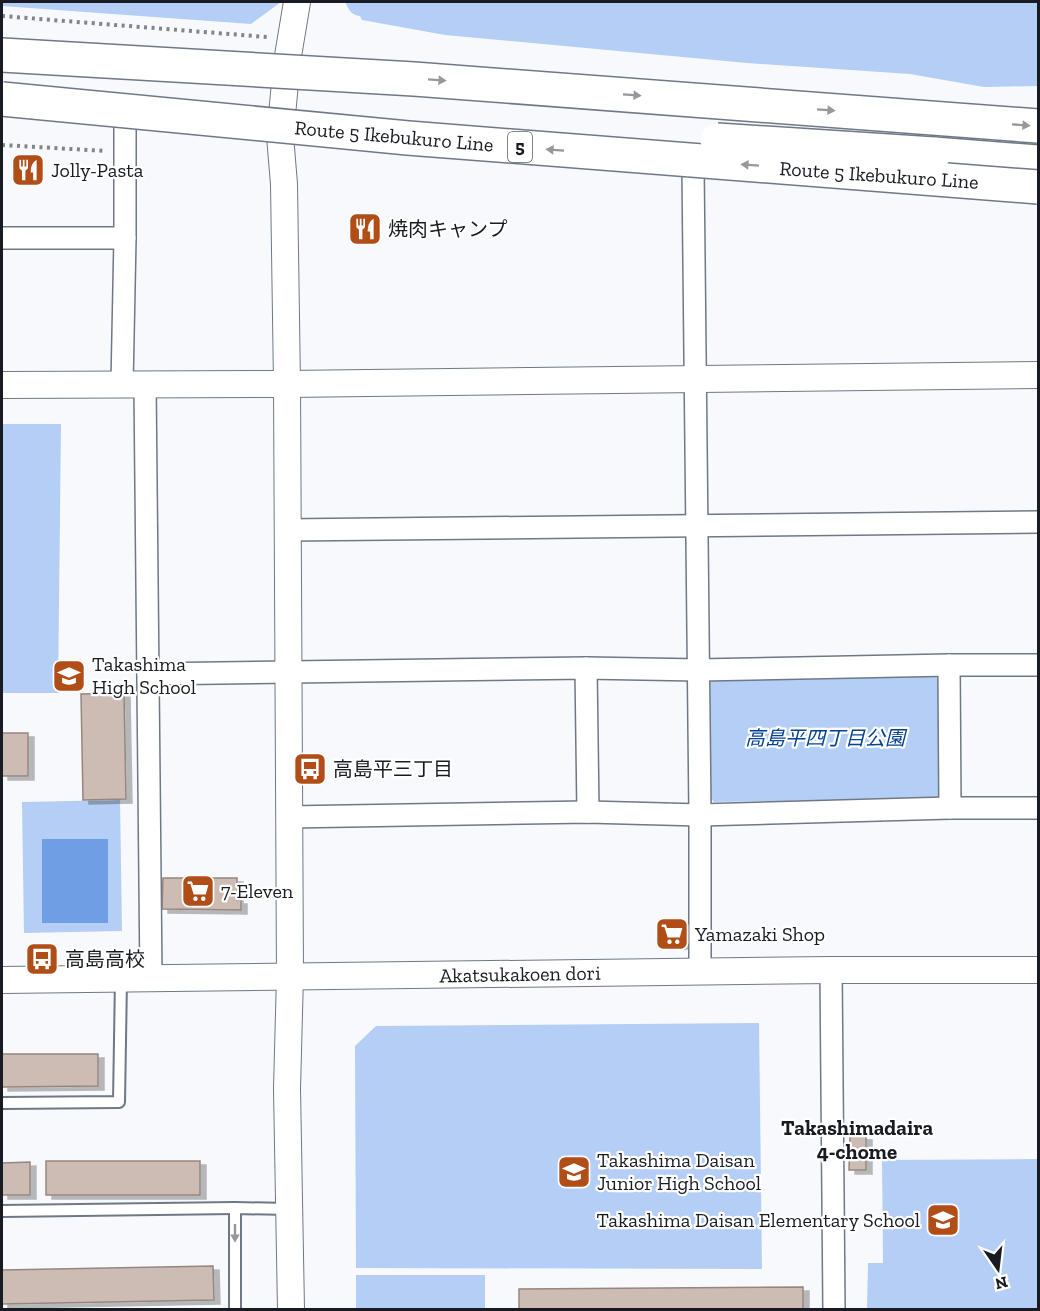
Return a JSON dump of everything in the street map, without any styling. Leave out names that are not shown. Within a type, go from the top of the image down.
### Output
[{"type":"highway","points":[[2,55],[414,78],[1038,126]]},
{"type":"highway","points":[[2,66],[934,147],[1038,162]]},
{"type":"highway","points":[[2,87],[601,132],[934,147],[1038,147]]},
{"type":"highway","name":"Route 5 Ikebukuro Line","points":[[2,99],[420,139],[1038,188]]},
{"type":"street","points":[[291,1310],[287,1089],[290,976],[287,384],[284,183],[280,136],[297,2]]},
{"type":"street","points":[[125,122],[126,238],[148,674],[151,979]]},
{"type":"street","points":[[693,168],[700,972]]},
{"type":"street","points":[[2,238],[126,238]]},
{"type":"street","points":[[2,385],[1038,375]]},
{"type":"street","points":[[287,530],[1038,522]]},
{"type":"street","points":[[949,665],[950,808]]},
{"type":"street","points":[[148,674],[1038,665]]},
{"type":"street","points":[[586,668],[588,812]]},
{"type":"street","points":[[289,817],[588,812],[700,815],[950,808],[1038,808]]},
{"type":"street","points":[[831,970],[834,1310]]},
{"type":"street","name":"Akatsukakoen dori","points":[[2,980],[831,970],[1038,970]]},
{"type":"lane","points":[[2,1103],[119,1102],[121,979]]},
{"type":"lane","points":[[235,1208],[235,1310]]},
{"type":"lane","points":[[2,1211],[289,1209]]},
{"type":"path","points":[[2,16],[291,39]]},
{"type":"path","points":[[2,145],[125,152]]},
{"type":"green space","points":[[2,2],[281,2],[251,24],[2,6]]},
{"type":"green space","points":[[345,2],[1038,2],[1038,86],[984,87],[910,74],[747,63],[445,35],[362,20],[360,16],[351,12]]},
{"type":"green space","points":[[2,424],[61,424],[58,693],[2,693]]},
{"type":"green space","name":"高島平四丁目公園","points":[[935,676],[943,683],[944,792],[936,799],[714,802],[707,794],[706,685],[715,678]]},
{"type":"green space","points":[[120,800],[122,931],[24,933],[22,802]]},
{"type":"green space","name":"Takashima Daisan Junior High School","points":[[759,1023],[762,1269],[356,1268],[355,1046],[376,1026]]},
{"type":"green space","name":"Takashima Daisan Elementary School","points":[[1038,1159],[1038,1309],[867,1309],[868,1263],[883,1263],[882,1160]]},
{"type":"green space","points":[[356,1275],[485,1275],[485,1309],[356,1309]]},
{"type":"water","points":[[42,839],[108,839],[108,923],[42,923]]},
{"type":"building","points":[[124,693],[126,799],[83,800],[81,694]]},
{"type":"building","points":[[2,733],[28,733],[28,776],[2,776]]},
{"type":"building","points":[[163,878],[237,878],[237,900],[241,900],[241,910],[162,909]]},
{"type":"building","points":[[659,920],[684,920],[684,945],[659,945]]},
{"type":"building","points":[[2,1054],[98,1054],[98,1086],[2,1087]]},
{"type":"building","points":[[850,1135],[866,1136],[866,1170],[849,1170]]},
{"type":"building","points":[[46,1161],[200,1161],[200,1195],[46,1195]]},
{"type":"building","points":[[30,1162],[30,1195],[2,1195],[2,1163]]},
{"type":"building","points":[[213,1266],[214,1300],[2,1304],[2,1270]]},
{"type":"building","points":[[803,1287],[803,1310],[519,1310],[519,1289]]},
{"type":"place","name":"Jolly-Pasta","points":[[28,170]]},
{"type":"place","name":"焼肉キャンプ","points":[[365,229]]},
{"type":"place","name":"Takashima High School","points":[[69,676]]},
{"type":"place","name":"高島平三丁目","points":[[310,769]]},
{"type":"place","name":"7-Eleven","points":[[198,891]]},
{"type":"place","name":"Yamazaki Shop","points":[[672,934]]},
{"type":"place","name":"高島高校","points":[[42,959]]},
{"type":"place","name":"Takashima Daisan Junior High School","points":[[574,1172]]},
{"type":"place","name":"Takashima Daisan Elementary School","points":[[943,1220]]},
{"type":"district","name":"Takashimadaira 4-chome","points":[[857,1139]]}]
